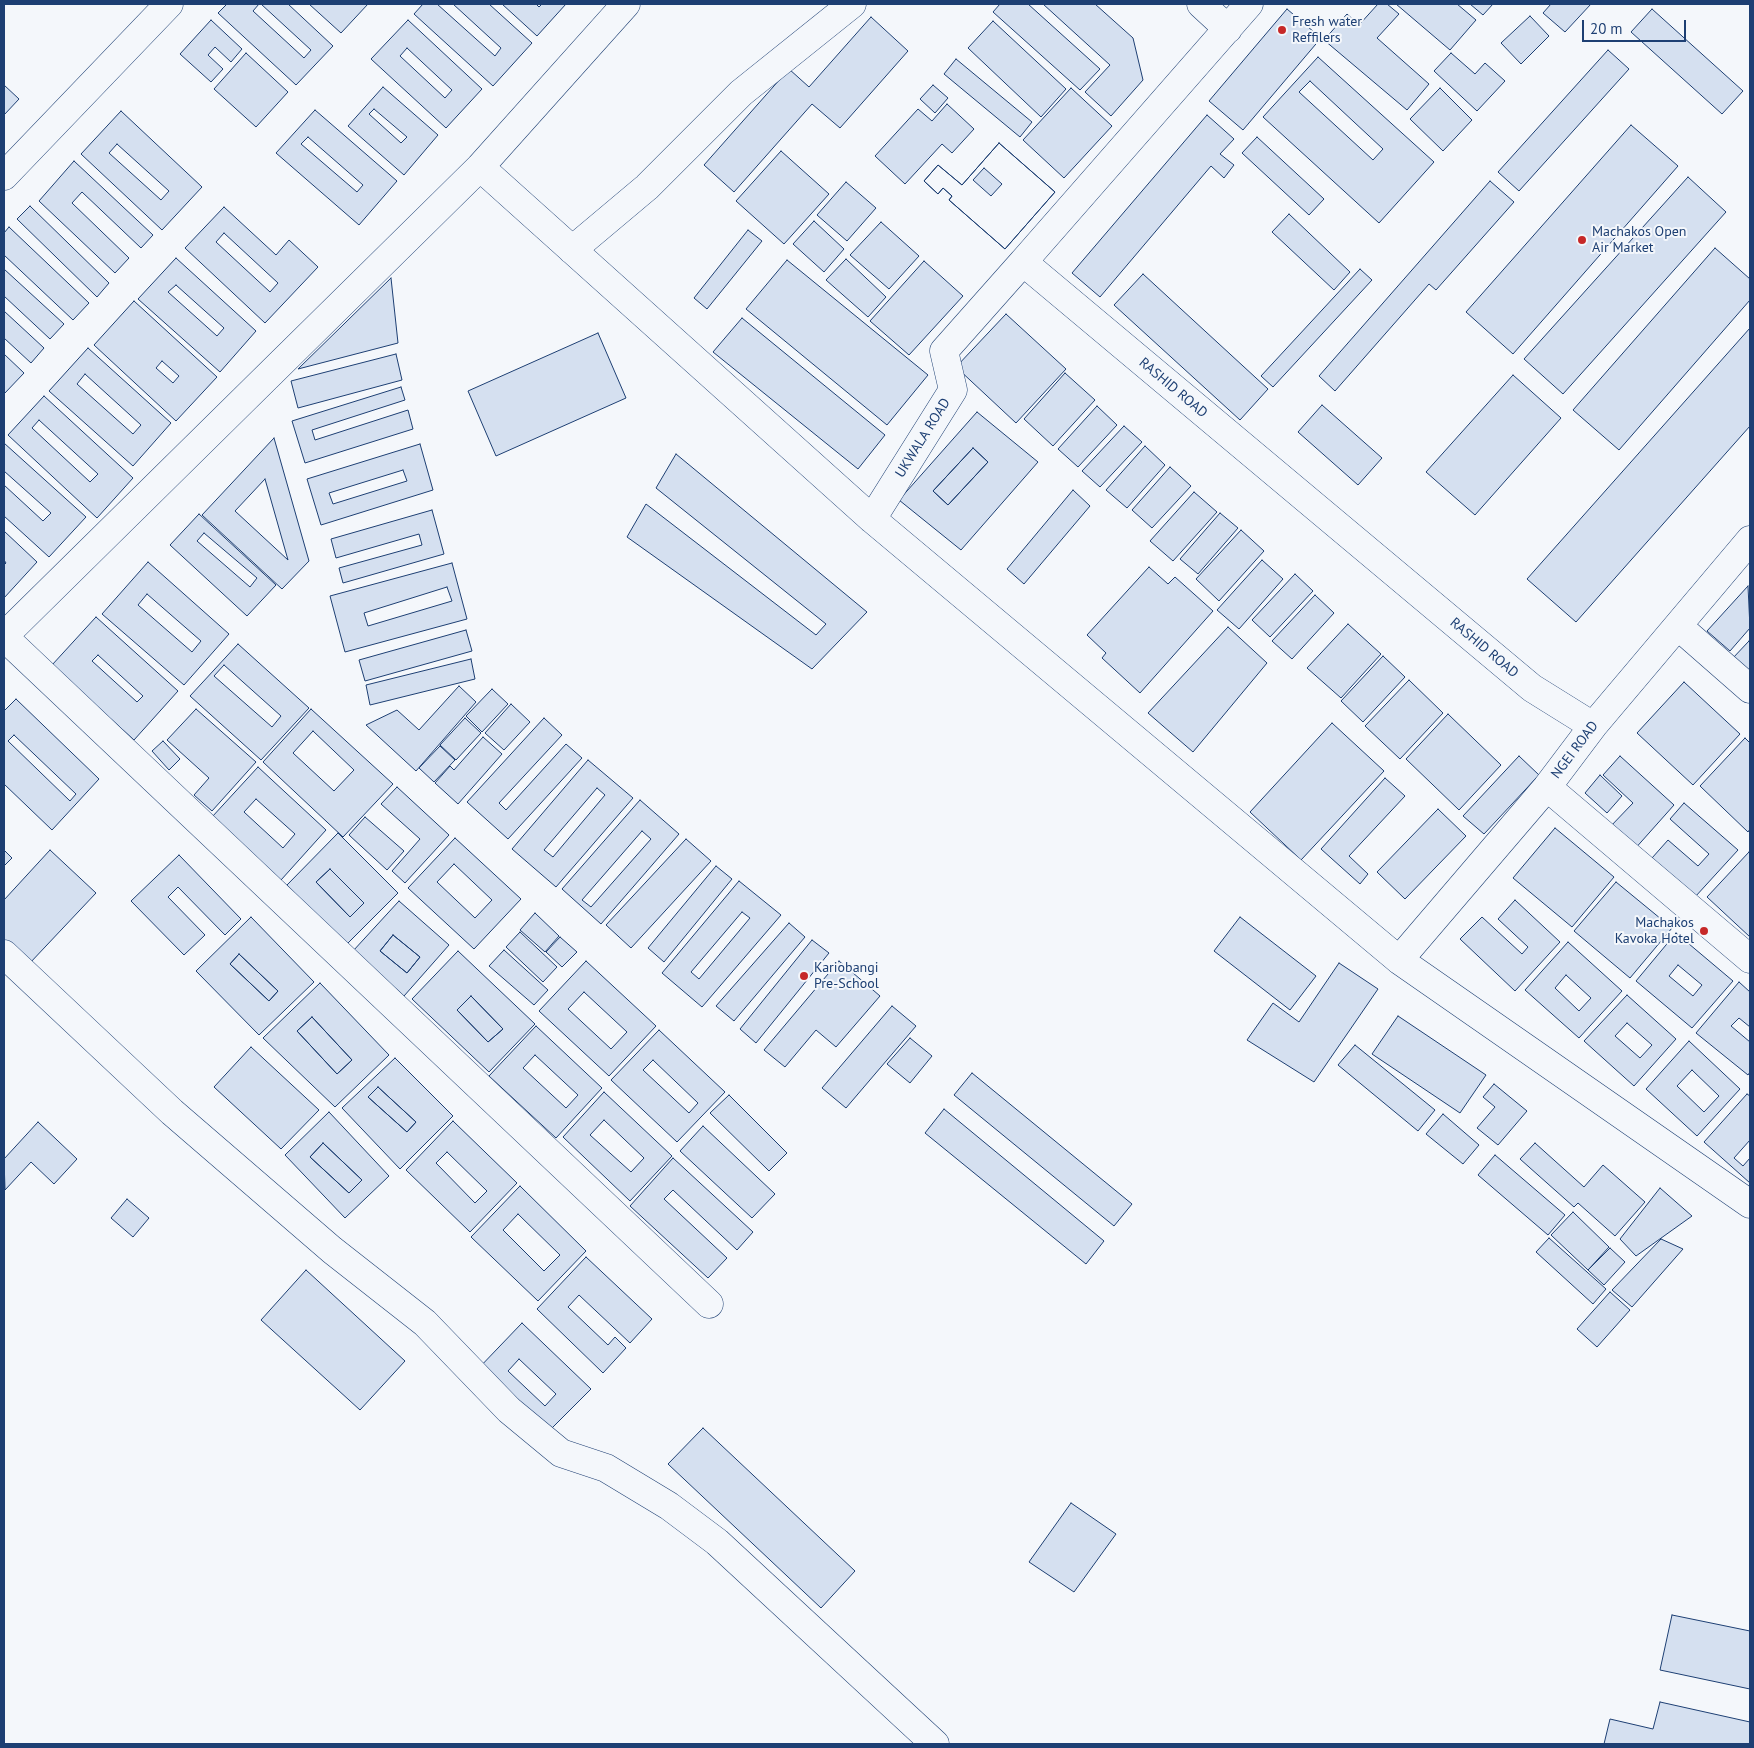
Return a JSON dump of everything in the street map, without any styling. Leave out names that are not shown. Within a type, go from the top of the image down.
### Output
[{"type":"street","points":[[4,176],[169,4]]},
{"type":"street","points":[[626,4],[480,167],[4,637],[709,1304]]},
{"type":"street","points":[[572,250],[647,187],[741,93],[852,4]]},
{"type":"street","points":[[1201,4],[1228,29]]},
{"type":"street","points":[[1023,262],[1249,4]]},
{"type":"street","points":[[480,167],[872,519],[1399,960],[1750,1204]]},
{"type":"street","name":"UKWALA ROAD","points":[[872,519],[953,390],[944,351],[1023,262]]},
{"type":"street","name":"RASHID ROAD","points":[[1023,262],[1532,688],[1593,726]]},
{"type":"street","name":"NGEI ROAD","points":[[1399,960],[1547,787],[1593,726],[1750,540]]},
{"type":"street","points":[[1678,626],[1750,688]]},
{"type":"street","points":[[1547,787],[1750,960]]},
{"type":"street","points":[[4,954],[187,1124],[332,1250],[425,1323],[509,1410],[561,1453],[606,1468],[669,1506],[717,1542],[935,1744]]},
{"type":"building","points":[[227,4],[259,4],[253,11],[304,58],[311,50],[261,4],[288,4],[333,46],[296,85],[218,13]]},
{"type":"building","points":[[309,4],[368,4],[341,33]]},
{"type":"building","points":[[423,4],[437,4],[495,56],[501,48],[453,4],[489,4],[532,43],[493,86],[414,14]]},
{"type":"building","points":[[502,4],[536,4],[539,7],[542,4],[566,4],[537,36]]},
{"type":"building","points":[[1000,4],[1028,4],[1100,69],[1080,90],[993,12]]},
{"type":"building","points":[[1043,4],[1095,4],[1133,38],[1143,80],[1111,116],[1085,92],[1110,65]]},
{"type":"building","points":[[1378,4],[1387,4],[1399,14],[1377,38],[1429,84],[1407,110],[1324,40],[1347,14],[1359,25]]},
{"type":"building","points":[[1396,4],[1457,4],[1476,20],[1450,50]]},
{"type":"building","points":[[1470,4],[1493,4],[1483,15]]},
{"type":"building","points":[[1551,4],[1591,4],[1565,32],[1543,13]]},
{"type":"building","points":[[1287,9],[1321,38],[1243,130],[1209,101]]},
{"type":"building","points":[[1652,9],[1743,91],[1722,114],[1631,32]]},
{"type":"building","points":[[1530,16],[1549,36],[1521,64],[1501,43]]},
{"type":"building","points":[[871,17],[908,51],[840,128],[812,104],[734,192],[704,165],[789,69],[809,87]]},
{"type":"building","points":[[211,20],[242,49],[231,62],[215,47],[208,55],[223,69],[211,82],[180,54]]},
{"type":"building","points":[[408,20],[482,89],[446,128],[371,59]],"holes":[[[407,48],[452,90],[445,98],[400,56]]]},
{"type":"building","points":[[993,21],[1066,89],[1041,117],[968,48]]},
{"type":"building","points":[[1608,50],[1629,69],[1519,191],[1498,172]]},
{"type":"building","points":[[246,53],[288,92],[256,127],[214,89]]},
{"type":"building","points":[[1451,53],[1475,74],[1485,63],[1505,81],[1477,111],[1434,71]]},
{"type":"building","points":[[1318,57],[1434,162],[1379,223],[1263,117]],"holes":[[[1310,81],[1383,149],[1373,160],[1299,92]]]},
{"type":"building","points":[[956,59],[1032,122],[1020,137],[944,74]]},
{"type":"building","points":[[4,85],[19,99],[4,115]]},
{"type":"building","points":[[933,85],[948,98],[935,113],[920,99]]},
{"type":"building","points":[[383,87],[438,135],[404,175],[348,126]],"holes":[[[374,109],[407,137],[401,143],[369,114]]]},
{"type":"building","points":[[1071,88],[1112,126],[1064,178],[1023,140]]},
{"type":"building","points":[[1440,88],[1472,120],[1443,151],[1410,119]]},
{"type":"building","points":[[947,104],[974,129],[952,153],[942,144],[905,184],[875,156],[918,109],[932,121]]},
{"type":"building","points":[[315,110],[397,181],[359,225],[276,153]],"holes":[[[308,137],[363,185],[357,192],[301,144]]]},
{"type":"building","points":[[121,111],[202,187],[162,230],[81,154]],"holes":[[[117,144],[169,191],[161,200],[109,153]]]},
{"type":"building","points":[[1207,115],[1234,139],[1220,154],[1234,165],[1224,178],[1211,166],[1100,297],[1072,273]]},
{"type":"building","points":[[1631,125],[1678,166],[1513,354],[1466,312]]},
{"type":"building","points":[[1257,137],[1324,199],[1309,215],[1242,153]]},
{"type":"building","points":[[999,143],[1055,192],[1005,249],[949,200],[952,196],[943,188],[938,194],[924,181],[938,165],[962,185]],"holes":[[[984,168],[1002,184],[991,196],[973,180]]]},
{"type":"building","points":[[999,143],[1055,192],[1005,249],[949,200],[952,196],[943,188],[938,194],[924,181],[938,165],[962,185]]},
{"type":"building","points":[[781,151],[829,194],[784,244],[736,201]]},
{"type":"building","points":[[74,161],[153,235],[141,248],[82,192],[72,203],[129,258],[115,273],[39,201]]},
{"type":"building","points":[[1688,177],[1726,212],[1563,394],[1524,359]]},
{"type":"building","points":[[1490,181],[1514,202],[1436,290],[1429,284],[1335,391],[1319,376]]},
{"type":"building","points":[[846,182],[876,208],[847,241],[817,215]]},
{"type":"building","points":[[30,206],[109,283],[97,297],[17,219]]},
{"type":"building","points":[[224,207],[276,255],[289,240],[318,267],[265,323],[185,248]],"holes":[[[224,233],[278,283],[270,292],[216,242]]]},
{"type":"building","points":[[1289,214],[1350,272],[1334,290],[1272,232]]},
{"type":"building","points":[[814,221],[844,249],[824,272],[793,244]]},
{"type":"building","points":[[881,222],[919,256],[889,289],[850,255]]},
{"type":"building","points":[[9,227],[89,303],[73,320],[4,255],[4,233]]},
{"type":"building","points":[[748,230],[762,241],[707,309],[694,298]]},
{"type":"building","points":[[1715,248],[1750,279],[1750,300],[1619,450],[1573,410]]},
{"type":"building","points":[[176,258],[256,331],[220,372],[138,299]],"holes":[[[176,285],[224,328],[217,336],[168,292]]]},
{"type":"building","points":[[846,259],[886,297],[868,317],[826,280]]},
{"type":"building","points":[[787,260],[928,375],[887,425],[746,309]]},
{"type":"building","points":[[924,261],[963,296],[909,355],[870,321]]},
{"type":"building","points":[[4,269],[64,324],[50,339],[4,296]]},
{"type":"building","points":[[1360,269],[1372,280],[1273,387],[1261,376]]},
{"type":"building","points":[[1143,274],[1268,389],[1240,420],[1114,305]]},
{"type":"building","points":[[391,278],[398,343],[298,369]]},
{"type":"building","points":[[134,301],[217,377],[176,421],[94,345]],"holes":[[[162,361],[179,376],[173,383],[156,368]]]},
{"type":"building","points":[[4,311],[44,348],[31,363],[4,338]]},
{"type":"building","points":[[1006,314],[1066,369],[1016,423],[956,367]]},
{"type":"building","points":[[742,318],[885,435],[858,469],[713,352]]},
{"type":"building","points":[[1750,328],[1750,426],[1576,622],[1527,579]]},
{"type":"building","points":[[598,333],[626,398],[496,456],[468,391]]},
{"type":"building","points":[[88,348],[171,423],[133,466],[49,391]],"holes":[[[85,374],[141,425],[133,434],[77,384]]]},
{"type":"building","points":[[4,354],[24,373],[4,394]]},
{"type":"building","points":[[396,354],[402,380],[298,408],[291,381]]},
{"type":"building","points":[[1065,373],[1095,400],[1053,446],[1024,419]]},
{"type":"building","points":[[1513,375],[1561,418],[1475,515],[1426,472]]},
{"type":"building","points":[[401,387],[405,400],[312,430],[315,440],[408,410],[413,429],[305,463],[292,421]]},
{"type":"building","points":[[44,396],[133,478],[97,518],[8,435]],"holes":[[[39,420],[98,474],[90,482],[32,428]]]},
{"type":"building","points":[[1322,405],[1382,458],[1358,485],[1298,432]]},
{"type":"building","points":[[1097,406],[1117,425],[1078,467],[1058,449]]},
{"type":"building","points":[[977,412],[1038,462],[961,550],[899,500]],"holes":[[[973,448],[988,462],[948,505],[933,491]]]},
{"type":"building","points":[[1124,426],[1142,442],[1100,487],[1082,471]]},
{"type":"building","points":[[274,438],[309,561],[282,589],[202,515]],"holes":[[[265,479],[288,560],[235,511]]]},
{"type":"building","points":[[4,443],[86,517],[49,557],[4,516],[4,485],[43,521],[51,513],[4,471]]},
{"type":"building","points":[[420,444],[433,490],[321,525],[307,479]],"holes":[[[403,470],[407,481],[333,504],[329,493]]]},
{"type":"building","points":[[1145,446],[1165,465],[1127,508],[1106,490]]},
{"type":"building","points":[[973,448],[988,462],[948,505],[933,491]]},
{"type":"building","points":[[676,454],[867,612],[812,669],[627,537],[646,504],[816,635],[826,624],[656,488]]},
{"type":"building","points":[[1170,467],[1191,486],[1152,528],[1132,510]]},
{"type":"building","points":[[1073,490],[1090,506],[1024,584],[1007,569]]},
{"type":"building","points":[[1194,492],[1217,512],[1173,561],[1150,541]]},
{"type":"building","points":[[432,510],[444,554],[343,583],[339,568],[422,545],[419,534],[336,558],[331,539]]},
{"type":"building","points":[[1220,513],[1238,528],[1198,574],[1180,559]]},
{"type":"building","points":[[199,514],[276,585],[247,616],[170,545]],"holes":[[[204,533],[257,578],[250,587],[197,541]]]},
{"type":"building","points":[[1241,530],[1264,551],[1219,601],[1196,579]]},
{"type":"building","points":[[4,531],[37,562],[4,598],[4,565],[6,563],[4,560]]},
{"type":"building","points":[[1262,560],[1283,579],[1239,629],[1217,610]]},
{"type":"building","points":[[148,562],[229,634],[184,685],[102,614]],"holes":[[[147,594],[201,641],[192,652],[138,605]]]},
{"type":"building","points":[[452,563],[467,619],[345,652],[330,596]],"holes":[[[447,587],[452,601],[368,626],[364,613]]]},
{"type":"building","points":[[1149,567],[1168,584],[1175,577],[1213,611],[1140,693],[1102,658],[1106,653],[1087,635]]},
{"type":"building","points":[[1295,574],[1313,591],[1270,637],[1252,620]]},
{"type":"building","points":[[1748,586],[1750,628],[1730,651],[1707,631]]},
{"type":"building","points":[[1315,595],[1334,613],[1292,659],[1272,641]]},
{"type":"building","points":[[96,617],[178,691],[134,740],[52,665]],"holes":[[[98,655],[143,696],[137,702],[92,661]]]},
{"type":"building","points":[[1348,624],[1381,654],[1341,698],[1307,668]]},
{"type":"building","points":[[1228,627],[1267,663],[1193,752],[1148,713]]},
{"type":"building","points":[[466,630],[472,651],[365,681],[359,660]]},
{"type":"building","points":[[1749,641],[1750,643],[1750,675],[1732,659]]},
{"type":"building","points":[[238,644],[309,708],[261,760],[190,696]],"holes":[[[224,665],[281,716],[272,727],[214,676]]]},
{"type":"building","points":[[1383,656],[1405,677],[1363,722],[1341,701]]},
{"type":"building","points":[[471,659],[475,679],[370,705],[366,685]]},
{"type":"building","points":[[1409,680],[1443,713],[1400,759],[1365,726]]},
{"type":"building","points":[[1684,682],[1740,734],[1693,785],[1637,733]]},
{"type":"building","points":[[459,686],[476,702],[416,771],[366,725],[397,710],[419,730]]},
{"type":"building","points":[[492,689],[508,704],[482,732],[466,716]]},
{"type":"building","points":[[16,699],[99,779],[52,830],[4,784],[4,711]],"holes":[[[14,735],[76,794],[70,801],[8,741]]]},
{"type":"building","points":[[511,704],[530,722],[504,750],[485,733]]},
{"type":"building","points":[[196,709],[256,762],[212,811],[194,795],[209,778],[167,740]]},
{"type":"building","points":[[311,709],[393,784],[343,837],[263,762]],"holes":[[[313,731],[354,770],[334,791],[293,753]]]},
{"type":"building","points":[[1448,714],[1501,765],[1459,810],[1406,759]]},
{"type":"building","points":[[465,718],[481,733],[456,760],[440,745]]},
{"type":"building","points":[[544,718],[562,735],[499,803],[506,810],[566,744],[582,758],[508,839],[467,802]]},
{"type":"building","points":[[1332,723],[1384,771],[1301,860],[1250,812]]},
{"type":"building","points":[[483,737],[502,754],[458,804],[435,783],[450,766],[454,770]]},
{"type":"building","points":[[1745,738],[1750,743],[1750,829],[1748,832],[1700,786]]},
{"type":"building","points":[[163,741],[180,759],[169,770],[152,751]]},
{"type":"building","points":[[440,746],[455,760],[434,782],[419,768]]},
{"type":"building","points":[[1519,756],[1539,775],[1484,834],[1463,816]]},
{"type":"building","points":[[1620,756],[1674,805],[1633,851],[1609,828],[1633,803],[1603,775]]},
{"type":"building","points":[[588,760],[633,798],[556,887],[512,849]],"holes":[[[597,788],[605,795],[553,857],[544,850]]]},
{"type":"building","points":[[258,767],[326,830],[281,880],[212,817]],"holes":[[[256,799],[295,834],[283,848],[244,812]]]},
{"type":"building","points":[[1600,775],[1622,796],[1607,813],[1585,793]]},
{"type":"building","points":[[1385,778],[1405,796],[1349,856],[1368,874],[1360,884],[1321,849]]},
{"type":"building","points":[[397,787],[449,835],[405,883],[392,871],[420,839],[381,804]]},
{"type":"building","points":[[640,800],[679,834],[601,924],[562,889]],"holes":[[[642,831],[651,839],[591,907],[582,900]]]},
{"type":"building","points":[[1684,803],[1738,850],[1695,897],[1652,858],[1668,840],[1698,866],[1709,854],[1670,819]]},
{"type":"building","points":[[1438,809],[1466,836],[1405,899],[1377,872]]},
{"type":"building","points":[[365,817],[404,851],[387,870],[349,835]]},
{"type":"building","points":[[1555,828],[1614,877],[1572,927],[1513,878]]},
{"type":"building","points":[[338,833],[398,893],[346,945],[287,885]],"holes":[[[330,869],[364,903],[350,917],[316,882]]]},
{"type":"building","points":[[455,838],[521,899],[474,949],[408,888]],"holes":[[[454,864],[492,900],[475,918],[437,882]]]},
{"type":"building","points":[[686,839],[711,861],[631,948],[606,925]]},
{"type":"building","points":[[4,850],[12,858],[4,866]]},
{"type":"building","points":[[50,850],[96,893],[29,964],[4,940],[4,900]]},
{"type":"building","points":[[1750,853],[1750,937],[1707,897]]},
{"type":"building","points":[[179,855],[241,919],[225,935],[178,887],[168,897],[205,935],[184,955],[131,901]]},
{"type":"building","points":[[716,866],[732,879],[664,962],[648,948]]},
{"type":"building","points":[[330,869],[364,903],[350,917],[316,882]]},
{"type":"building","points":[[739,881],[781,915],[702,1007],[662,973]],"holes":[[[742,912],[750,918],[699,979],[691,972]]]},
{"type":"building","points":[[1616,882],[1672,928],[1630,978],[1574,931]]},
{"type":"building","points":[[1515,900],[1560,942],[1515,991],[1460,939],[1482,917],[1522,954],[1528,947],[1498,919]]},
{"type":"building","points":[[399,901],[449,945],[404,996],[353,951]],"holes":[[[393,935],[420,957],[407,973],[380,951]]]},
{"type":"building","points":[[535,913],[559,936],[545,952],[520,930]]},
{"type":"building","points":[[251,917],[314,982],[259,1035],[196,971]],"holes":[[[239,954],[278,991],[269,1001],[230,964]]]},
{"type":"building","points":[[1240,917],[1316,976],[1290,1010],[1214,951]]},
{"type":"building","points":[[789,923],[805,937],[734,1021],[716,1006]]},
{"type":"building","points":[[520,932],[557,967],[543,982],[506,947]]},
{"type":"building","points":[[1676,933],[1733,981],[1692,1028],[1636,981]],"holes":[[[1678,965],[1702,985],[1693,996],[1669,976]]]},
{"type":"building","points":[[393,935],[420,957],[407,973],[380,951]]},
{"type":"building","points":[[560,937],[577,952],[562,967],[546,952]]},
{"type":"building","points":[[812,940],[829,953],[756,1043],[740,1029]]},
{"type":"building","points":[[1568,942],[1622,991],[1579,1038],[1525,990]],"holes":[[[1566,975],[1591,998],[1579,1011],[1555,988]]]},
{"type":"building","points":[[504,950],[548,990],[534,1005],[489,966]]},
{"type":"building","points":[[458,951],[535,1024],[489,1072],[412,999]],"holes":[[[471,996],[503,1029],[488,1042],[457,1010]]]},
{"type":"building","points":[[239,954],[278,991],[269,1001],[230,964]]},
{"type":"building","points":[[586,961],[656,1026],[609,1076],[539,1011]],"holes":[[[584,992],[627,1032],[611,1049],[568,1009]]]},
{"type":"building","points":[[839,961],[880,996],[836,1047],[816,1030],[785,1067],[764,1050]]},
{"type":"building","points":[[1339,963],[1378,989],[1314,1082],[1247,1040],[1273,1003],[1299,1022]]},
{"type":"building","points":[[1739,982],[1750,992],[1750,1027],[1739,1018],[1731,1026],[1750,1042],[1750,1072],[1748,1075],[1696,1033]]},
{"type":"building","points":[[320,983],[389,1055],[335,1107],[263,1038]],"holes":[[[312,1017],[352,1060],[337,1074],[297,1031]]]},
{"type":"building","points":[[1627,995],[1676,1039],[1634,1086],[1584,1041]],"holes":[[[1627,1023],[1652,1045],[1640,1058],[1615,1036]]]},
{"type":"building","points":[[471,996],[503,1029],[488,1042],[457,1010]]},
{"type":"building","points":[[892,1006],[916,1026],[846,1108],[822,1088]]},
{"type":"building","points":[[1398,1016],[1486,1075],[1460,1113],[1372,1054]]},
{"type":"building","points":[[312,1017],[352,1060],[337,1074],[297,1031]]},
{"type":"building","points":[[536,1026],[602,1088],[556,1138],[489,1076]],"holes":[[[535,1055],[578,1095],[566,1108],[523,1068]]]},
{"type":"building","points":[[659,1030],[725,1092],[677,1142],[611,1080]],"holes":[[[653,1060],[698,1103],[689,1113],[643,1070]]]},
{"type":"building","points":[[910,1038],[932,1056],[910,1083],[887,1064]]},
{"type":"building","points":[[1689,1041],[1740,1089],[1697,1136],[1646,1089]],"holes":[[[1692,1070],[1719,1096],[1704,1112],[1677,1086]]]},
{"type":"building","points":[[1355,1045],[1435,1110],[1418,1131],[1338,1065]]},
{"type":"building","points":[[251,1047],[319,1110],[281,1149],[214,1087]]},
{"type":"building","points":[[395,1058],[453,1116],[400,1169],[342,1108]],"holes":[[[378,1087],[416,1122],[407,1132],[368,1097]]]},
{"type":"building","points":[[972,1073],[1132,1204],[1114,1226],[954,1095]]},
{"type":"building","points":[[1494,1084],[1527,1111],[1498,1145],[1477,1128],[1495,1107],[1483,1097]]},
{"type":"building","points":[[378,1087],[416,1122],[407,1132],[368,1097]]},
{"type":"building","points":[[604,1092],[672,1156],[630,1201],[563,1137]],"holes":[[[604,1120],[644,1158],[631,1172],[590,1135]]]},
{"type":"building","points":[[1747,1094],[1750,1096],[1750,1140],[1734,1158],[1743,1166],[1750,1158],[1750,1183],[1704,1142]]},
{"type":"building","points":[[729,1095],[787,1153],[769,1171],[710,1113]]},
{"type":"building","points":[[944,1109],[1104,1241],[1086,1264],[925,1133]]},
{"type":"building","points":[[329,1112],[389,1176],[345,1218],[285,1155]],"holes":[[[323,1143],[362,1180],[349,1193],[310,1157]]]},
{"type":"building","points":[[1443,1114],[1479,1145],[1463,1164],[1426,1134]]},
{"type":"building","points":[[453,1121],[517,1183],[470,1232],[406,1170]],"holes":[[[447,1152],[487,1191],[475,1203],[436,1163]]]},
{"type":"building","points":[[38,1122],[77,1159],[54,1184],[31,1162],[5,1190],[4,1159]]},
{"type":"building","points":[[703,1126],[775,1194],[752,1218],[680,1151]]},
{"type":"building","points":[[323,1143],[362,1180],[349,1193],[310,1157]]},
{"type":"building","points":[[1535,1143],[1584,1187],[1603,1165],[1645,1202],[1615,1236],[1578,1203],[1574,1207],[1520,1159]]},
{"type":"building","points":[[1495,1155],[1565,1215],[1548,1235],[1478,1175]]},
{"type":"building","points":[[673,1158],[753,1232],[737,1250],[673,1190],[664,1199],[727,1258],[708,1278],[630,1206]]},
{"type":"building","points":[[520,1186],[586,1251],[538,1301],[471,1237]],"holes":[[[518,1214],[560,1255],[544,1271],[503,1230]]]},
{"type":"building","points":[[1660,1188],[1692,1216],[1636,1256],[1620,1239]]},
{"type":"building","points":[[127,1199],[149,1218],[133,1237],[111,1218]]},
{"type":"building","points":[[1573,1212],[1609,1247],[1588,1270],[1551,1235]]},
{"type":"building","points":[[1549,1238],[1606,1289],[1593,1304],[1536,1252]]},
{"type":"building","points":[[1661,1239],[1683,1249],[1632,1307],[1612,1290]]},
{"type":"building","points":[[1610,1248],[1625,1262],[1604,1285],[1588,1270]]},
{"type":"building","points":[[586,1257],[652,1319],[630,1343],[579,1295],[568,1307],[608,1345],[615,1337],[626,1348],[603,1373],[537,1309]]},
{"type":"building","points":[[306,1270],[405,1361],[360,1410],[261,1320]]},
{"type":"building","points":[[1610,1292],[1630,1310],[1597,1347],[1577,1329]]},
{"type":"building","points":[[522,1323],[591,1389],[544,1436],[476,1371]],"holes":[[[519,1359],[556,1394],[545,1406],[508,1371]]]},
{"type":"building","points":[[703,1428],[855,1571],[821,1608],[668,1464]]},
{"type":"building","points":[[1071,1503],[1116,1534],[1074,1592],[1029,1562]]},
{"type":"building","points":[[1672,1615],[1750,1631],[1750,1689],[1660,1670]]},
{"type":"building","points":[[1660,1702],[1750,1722],[1750,1744],[1604,1744],[1610,1719],[1653,1729]]},
{"type":"place","name":"Fresh water Reffilers","points":[[1282,30]]},
{"type":"place","name":"Machakos Open Air Market","points":[[1582,240]]},
{"type":"place","name":"Machakos Kavoka Hotel","points":[[1704,931]]},
{"type":"place","name":"Kariobangi Pre-School","points":[[804,976]]}]
